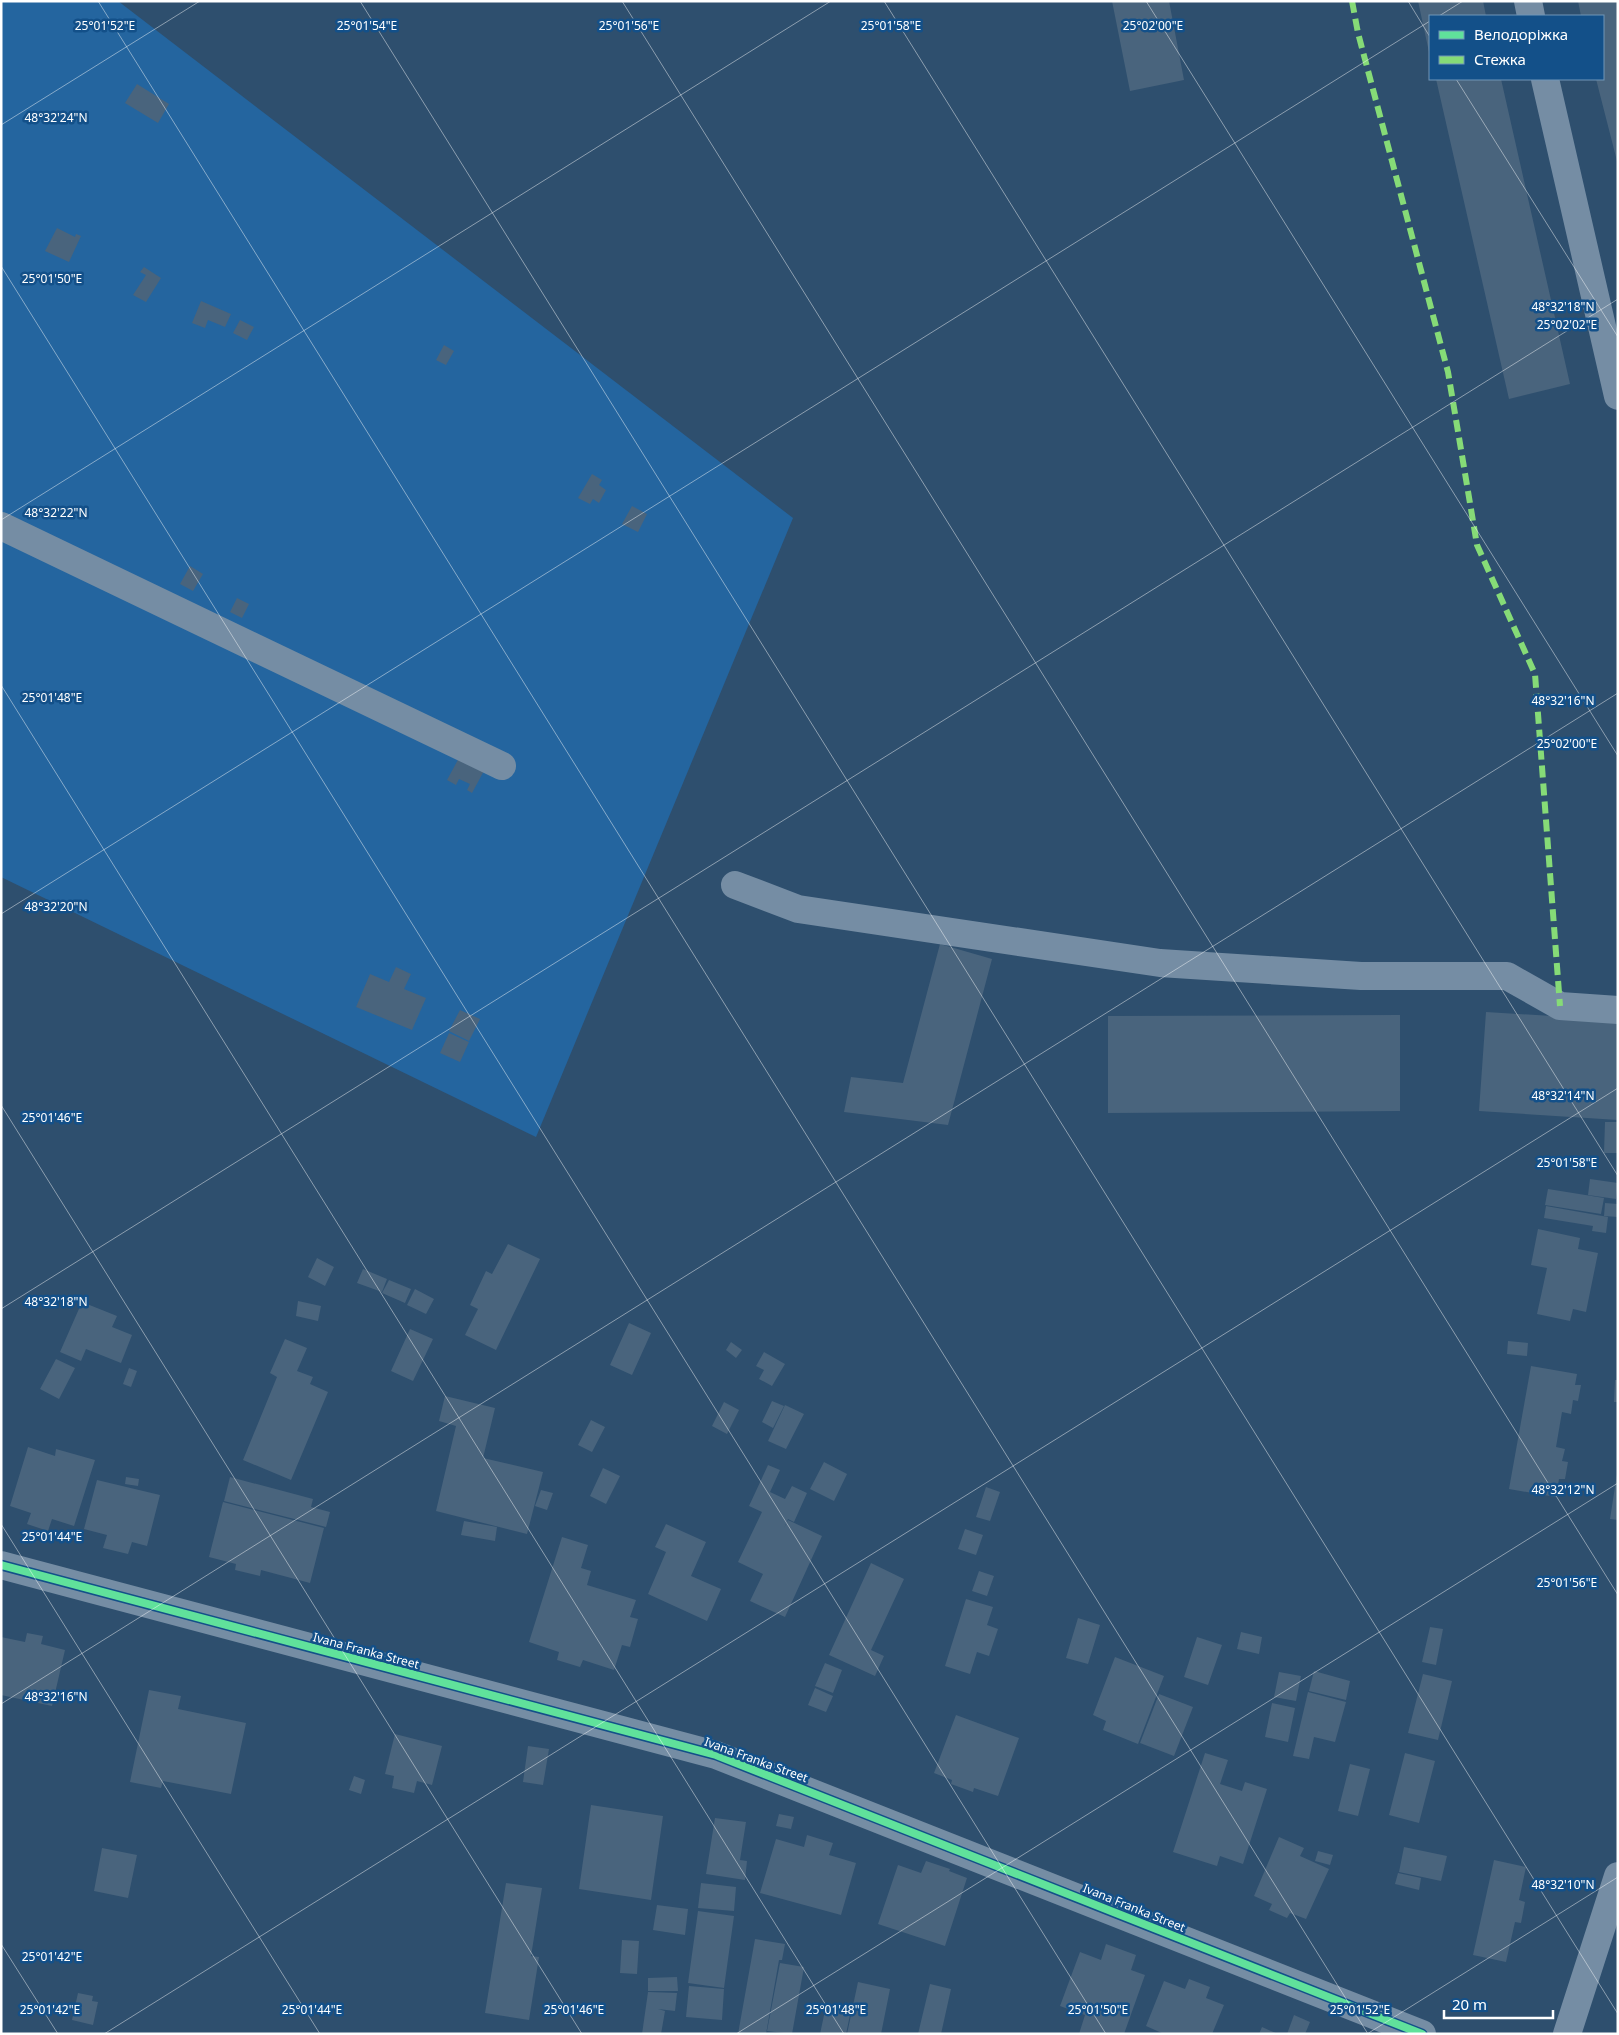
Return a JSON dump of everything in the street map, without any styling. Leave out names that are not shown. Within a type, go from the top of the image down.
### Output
[{"type":"street","points":[[1528,1],[1531,15]]},
{"type":"street","points":[[1546,80],[1618,396]]},
{"type":"street","points":[[1,526],[502,766]]},
{"type":"street","points":[[736,885],[798,908],[1160,963],[1361,976],[1507,976],[1560,1006],[1618,1010]]},
{"type":"street","name":"Ivana Franka Street","points":[[1,1565],[716,1755],[1422,2034]]},
{"type":"street","points":[[1567,2034],[1618,1876]]},
{"type":"shaded area","points":[[1,1],[118,1],[793,518],[536,1137],[1,877]]},
{"type":"building","points":[[1112,1],[1169,1],[1184,80],[1130,91]]},
{"type":"building","points":[[1418,1],[1483,1],[1486,15],[1429,15],[1429,52]]},
{"type":"building","points":[[1578,1],[1618,1],[1618,165],[1596,80],[1604,80],[1604,15],[1581,15]]},
{"type":"building","points":[[1436,80],[1501,80],[1570,384],[1509,399]]},
{"type":"building","points":[[137,84],[169,104],[158,123],[125,103]]},
{"type":"building","points":[[57,228],[75,237],[76,234],[81,236],[69,262],[45,251]]},
{"type":"building","points":[[144,267],[161,278],[146,302],[133,295],[146,275],[140,272]]},
{"type":"building","points":[[201,301],[231,314],[225,327],[208,320],[205,328],[192,323]]},
{"type":"building","points":[[240,320],[254,327],[247,340],[233,333]]},
{"type":"building","points":[[444,345],[454,351],[446,365],[436,360]]},
{"type":"building","points":[[592,474],[602,480],[599,485],[606,490],[599,503],[593,499],[590,504],[578,498]]},
{"type":"building","points":[[632,506],[647,514],[638,532],[622,524]]},
{"type":"building","points":[[190,566],[203,574],[193,591],[180,584]]},
{"type":"building","points":[[237,598],[249,604],[242,618],[230,612]]},
{"type":"building","points":[[460,756],[485,769],[472,793],[467,790],[470,784],[459,779],[456,785],[447,780]]},
{"type":"building","points":[[940,944],[992,959],[948,1125],[844,1112],[851,1077],[903,1083]]},
{"type":"building","points":[[396,967],[411,974],[404,989],[426,998],[412,1030],[356,1007],[370,974],[389,982]]},
{"type":"building","points":[[460,1010],[480,1019],[469,1041],[449,1031]]},
{"type":"building","points":[[1486,1012],[1618,1020],[1618,1120],[1479,1111]]},
{"type":"building","points":[[1400,1015],[1400,1111],[1108,1113],[1108,1016]]},
{"type":"building","points":[[449,1033],[469,1042],[460,1062],[440,1053]]},
{"type":"building","points":[[1605,1122],[1618,1122],[1618,1153],[1604,1153]]},
{"type":"building","points":[[1590,1179],[1618,1183],[1616,1199],[1588,1195]]},
{"type":"building","points":[[1548,1189],[1604,1198],[1601,1214],[1545,1205]]},
{"type":"building","points":[[1605,1203],[1618,1204],[1618,1217],[1604,1216]]},
{"type":"building","points":[[1546,1206],[1608,1217],[1606,1233],[1592,1231],[1593,1226],[1544,1218]]},
{"type":"building","points":[[1538,1229],[1580,1238],[1578,1249],[1598,1253],[1586,1312],[1573,1309],[1570,1321],[1537,1314],[1547,1268],[1531,1265]]},
{"type":"building","points":[[508,1244],[540,1259],[496,1350],[465,1335],[478,1309],[470,1305],[486,1271],[492,1274]]},
{"type":"building","points":[[317,1258],[334,1267],[325,1286],[308,1277]]},
{"type":"building","points":[[363,1269],[387,1279],[382,1292],[357,1283]]},
{"type":"building","points":[[389,1280],[411,1289],[405,1303],[382,1293]]},
{"type":"building","points":[[415,1289],[434,1299],[426,1314],[407,1305]]},
{"type":"building","points":[[298,1301],[321,1306],[318,1321],[296,1316]]},
{"type":"building","points":[[82,1302],[117,1316],[112,1327],[132,1335],[121,1363],[86,1349],[81,1361],[60,1352]]},
{"type":"building","points":[[629,1323],[651,1333],[632,1375],[610,1365]]},
{"type":"building","points":[[410,1329],[433,1339],[413,1381],[391,1371]]},
{"type":"building","points":[[285,1339],[307,1348],[297,1371],[313,1377],[310,1384],[328,1392],[291,1480],[243,1460],[277,1377],[270,1373]]},
{"type":"building","points":[[1508,1341],[1528,1343],[1527,1356],[1507,1354]]},
{"type":"building","points":[[731,1342],[742,1350],[736,1358],[726,1350]]},
{"type":"building","points":[[764,1352],[785,1364],[772,1386],[759,1379],[764,1370],[756,1366]]},
{"type":"building","points":[[56,1359],[75,1368],[59,1399],[40,1389]]},
{"type":"building","points":[[1531,1366],[1577,1374],[1575,1385],[1581,1385],[1578,1401],[1573,1400],[1571,1414],[1562,1412],[1556,1447],[1565,1449],[1562,1461],[1568,1462],[1565,1479],[1559,1479],[1556,1497],[1509,1489]]},
{"type":"building","points":[[129,1368],[137,1371],[131,1387],[123,1384]]},
{"type":"building","points":[[1615,1380],[1618,1380],[1618,1402],[1614,1402]]},
{"type":"building","points":[[445,1396],[495,1408],[483,1458],[543,1472],[527,1534],[436,1511],[456,1426],[439,1421]]},
{"type":"building","points":[[772,1401],[784,1406],[773,1428],[762,1422]]},
{"type":"building","points":[[724,1402],[739,1410],[727,1434],[712,1426]]},
{"type":"building","points":[[785,1405],[804,1414],[786,1449],[768,1441]]},
{"type":"building","points":[[591,1420],[605,1427],[592,1452],[578,1445]]},
{"type":"building","points":[[28,1447],[55,1456],[56,1449],[95,1460],[74,1526],[52,1519],[48,1531],[27,1524],[31,1513],[10,1506]]},
{"type":"building","points":[[824,1462],[847,1474],[834,1501],[810,1489]]},
{"type":"building","points":[[768,1465],[780,1470],[770,1492],[785,1499],[792,1486],[807,1493],[794,1522],[788,1519],[784,1528],[788,1520],[822,1536],[785,1617],[750,1601],[763,1574],[738,1562],[762,1512],[749,1506]]},
{"type":"building","points":[[603,1468],[620,1476],[606,1504],[590,1496]]},
{"type":"building","points":[[1618,1475],[1618,1520],[1610,1519]]},
{"type":"building","points":[[126,1477],[139,1479],[138,1486],[125,1484]]},
{"type":"building","points":[[230,1477],[313,1499],[311,1507],[330,1512],[326,1527],[224,1501]]},
{"type":"building","points":[[97,1480],[160,1495],[147,1546],[132,1542],[128,1554],[103,1548],[107,1535],[84,1529]]},
{"type":"building","points":[[986,1487],[1000,1492],[990,1521],[976,1517]]},
{"type":"building","points":[[541,1490],[553,1493],[547,1510],[535,1506]]},
{"type":"building","points":[[223,1502],[324,1528],[310,1583],[261,1570],[260,1576],[235,1570],[236,1564],[209,1557]]},
{"type":"building","points":[[464,1521],[497,1527],[495,1541],[461,1535]]},
{"type":"building","points":[[666,1524],[706,1542],[691,1576],[721,1589],[707,1621],[648,1594],[666,1552],[655,1547]]},
{"type":"building","points":[[965,1529],[983,1535],[976,1555],[958,1549]]},
{"type":"building","points":[[562,1537],[588,1545],[581,1568],[591,1571],[587,1585],[636,1600],[630,1617],[638,1619],[630,1647],[622,1645],[614,1670],[583,1660],[580,1667],[557,1660],[559,1652],[529,1642]]},
{"type":"building","points":[[871,1563],[904,1579],[871,1650],[884,1656],[875,1676],[829,1655]]},
{"type":"building","points":[[979,1571],[994,1576],[987,1596],[972,1591]]},
{"type":"building","points":[[966,1599],[993,1607],[987,1625],[998,1629],[989,1656],[977,1652],[970,1674],[945,1666]]},
{"type":"building","points":[[1078,1618],[1100,1625],[1088,1664],[1066,1658]]},
{"type":"building","points":[[1430,1627],[1443,1629],[1436,1665],[1422,1662]]},
{"type":"building","points":[[1241,1632],[1262,1637],[1259,1654],[1237,1649]]},
{"type":"building","points":[[27,1633],[43,1636],[41,1644],[65,1650],[52,1706],[1,1695],[1,1637],[25,1642]]},
{"type":"building","points":[[1197,1637],[1222,1645],[1208,1685],[1184,1677]]},
{"type":"building","points":[[1115,1657],[1164,1676],[1138,1744],[1103,1730],[1106,1721],[1093,1715]]},
{"type":"building","points":[[825,1663],[842,1670],[833,1693],[815,1686]]},
{"type":"building","points":[[1314,1671],[1350,1681],[1346,1700],[1309,1691]]},
{"type":"building","points":[[1279,1672],[1301,1676],[1296,1701],[1274,1697]]},
{"type":"building","points":[[1423,1674],[1452,1681],[1438,1740],[1408,1733]]},
{"type":"building","points":[[815,1688],[833,1696],[826,1712],[808,1705]]},
{"type":"building","points":[[149,1690],[181,1696],[178,1709],[246,1723],[231,1794],[163,1781],[161,1788],[130,1782]]},
{"type":"building","points":[[1308,1692],[1346,1702],[1335,1742],[1314,1737],[1309,1759],[1293,1756]]},
{"type":"building","points":[[1159,1694],[1193,1707],[1174,1756],[1140,1743]]},
{"type":"building","points":[[1272,1703],[1295,1708],[1288,1742],[1265,1737]]},
{"type":"building","points":[[956,1715],[1019,1738],[998,1796],[974,1788],[973,1792],[951,1784],[952,1780],[934,1773]]},
{"type":"building","points":[[395,1734],[442,1746],[432,1785],[417,1781],[414,1793],[392,1788],[394,1776],[385,1774]]},
{"type":"building","points":[[528,1746],[549,1749],[543,1785],[523,1782]]},
{"type":"building","points":[[1205,1753],[1228,1760],[1220,1784],[1242,1791],[1245,1782],[1267,1789],[1243,1864],[1220,1856],[1217,1866],[1173,1852]]},
{"type":"building","points":[[1405,1753],[1435,1761],[1419,1823],[1389,1815]]},
{"type":"building","points":[[1350,1764],[1370,1769],[1358,1816],[1338,1811]]},
{"type":"building","points":[[354,1776],[365,1780],[361,1794],[349,1790]]},
{"type":"building","points":[[591,1805],[663,1816],[651,1900],[579,1889]]},
{"type":"building","points":[[779,1814],[794,1817],[791,1829],[776,1826]]},
{"type":"building","points":[[715,1818],[746,1822],[740,1860],[747,1861],[745,1880],[706,1874]]},
{"type":"building","points":[[807,1835],[833,1843],[829,1855],[856,1863],[841,1915],[760,1893],[776,1839],[804,1847]]},
{"type":"building","points":[[1279,1837],[1304,1848],[1300,1856],[1329,1869],[1306,1919],[1290,1913],[1287,1918],[1269,1910],[1272,1904],[1254,1896]]},
{"type":"building","points":[[1404,1847],[1447,1856],[1441,1881],[1399,1872]]},
{"type":"building","points":[[102,1848],[137,1855],[128,1898],[94,1891]]},
{"type":"building","points":[[1318,1851],[1333,1855],[1330,1865],[1315,1861]]},
{"type":"building","points":[[1494,1860],[1526,1867],[1519,1900],[1525,1902],[1521,1923],[1515,1922],[1506,1962],[1473,1955]]},
{"type":"building","points":[[926,1861],[950,1869],[949,1871],[967,1878],[945,1946],[878,1924],[898,1865],[921,1873]]},
{"type":"building","points":[[1398,1873],[1421,1878],[1419,1890],[1395,1884]]},
{"type":"building","points":[[506,1883],[542,1888],[531,1956],[539,1957],[529,2020],[485,2013]]},
{"type":"building","points":[[701,1883],[736,1887],[734,1911],[698,1908]]},
{"type":"building","points":[[657,1905],[688,1909],[685,1935],[653,1930]]},
{"type":"building","points":[[698,1911],[734,1916],[724,1988],[688,1983]]},
{"type":"building","points":[[755,1939],[785,1944],[782,1960],[779,1960],[766,2034],[738,2034]]},
{"type":"building","points":[[622,1940],[639,1941],[637,1974],[620,1973]]},
{"type":"building","points":[[1106,1944],[1136,1955],[1131,1970],[1145,1975],[1124,2034],[1079,2034],[1085,2015],[1060,2006],[1080,1952],[1101,1960]]},
{"type":"building","points":[[780,1963],[804,1967],[792,2034],[767,2031]]},
{"type":"building","points":[[677,1977],[678,1991],[648,1991],[648,1978]]},
{"type":"building","points":[[1189,1979],[1210,1987],[1206,1998],[1224,2005],[1212,2034],[1164,2034],[1146,2026],[1164,1981],[1185,1989]]},
{"type":"building","points":[[858,1982],[890,1989],[881,2034],[847,2034]]},
{"type":"building","points":[[930,1984],[951,1989],[941,2034],[918,2034]]},
{"type":"building","points":[[689,1986],[724,1989],[722,2020],[686,2017]]},
{"type":"building","points":[[648,1992],[677,1993],[675,2011],[658,2009],[665,2011],[661,2034],[642,2034]]},
{"type":"building","points":[[78,1993],[93,1996],[92,2001],[98,2002],[93,2025],[72,2020]]},
{"type":"building","points":[[826,2006],[851,2010],[846,2034],[820,2034]]},
{"type":"building","points":[[1294,2015],[1310,2022],[1305,2034],[1287,2034]]},
{"type":"building","points":[[1262,2027],[1278,2034],[1259,2034]]},
{"type":"marked path","points":[[1352,1],[1358,33],[1448,372],[1477,545],[1535,674],[1560,1006]]},
{"type":"cycle path","points":[[1,1565],[716,1755],[1422,2034]]}]
